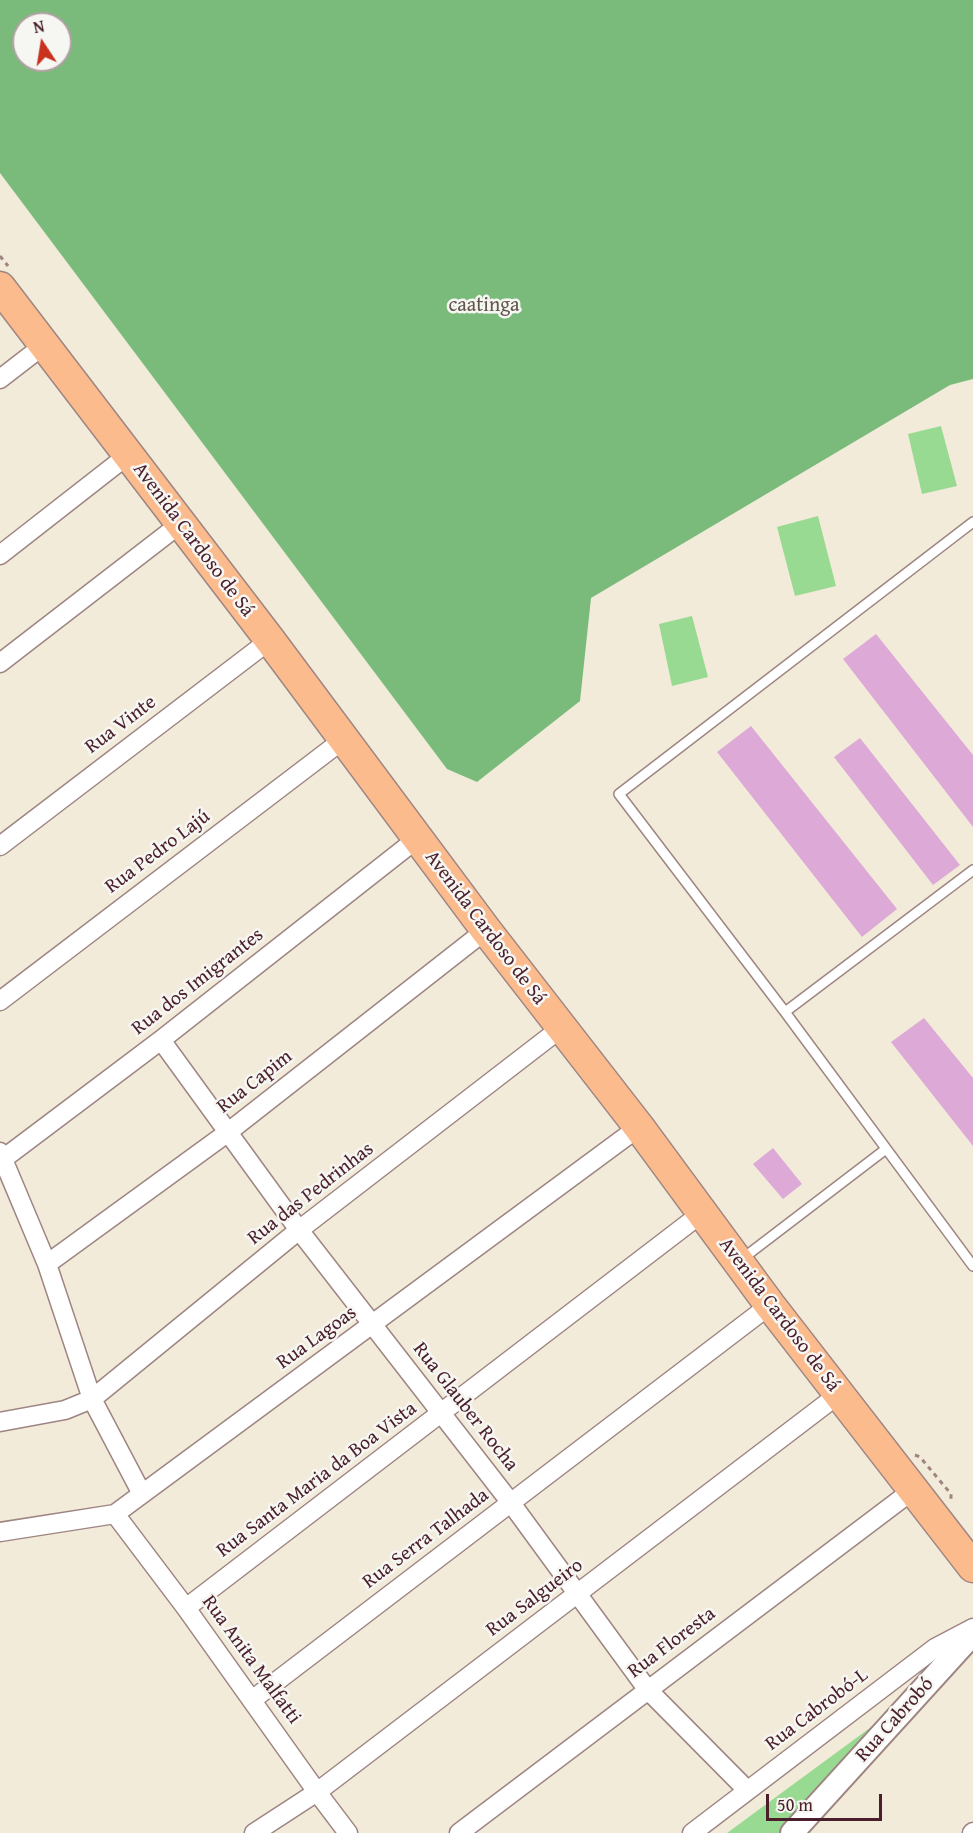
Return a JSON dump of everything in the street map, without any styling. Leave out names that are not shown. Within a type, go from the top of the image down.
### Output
[{"type":"highway","name":"Avenida Cardoso de Sá","points":[[0,287],[270,640],[486,930],[639,1127],[770,1305],[973,1567]]},
{"type":"street","points":[[0,379],[44,345]]},
{"type":"street","points":[[0,555],[128,455]]},
{"type":"street","points":[[0,663],[180,524]]},
{"type":"street","name":"Rua Vinte","points":[[0,846],[270,640]]},
{"type":"street","name":"Rua Pedro Lajú","points":[[0,1001],[344,739]]},
{"type":"street","name":"Rua dos Imigrantes","points":[[1,1155],[161,1040],[418,838]]},
{"type":"street","name":"Rua Capim","points":[[47,1264],[227,1133],[486,930]]},
{"type":"street","name":"Rua das Pedrinhas","points":[[0,1422],[64,1410],[92,1399],[299,1230],[561,1028]]},
{"type":"street","name":"Rua Glauber Rocha","points":[[161,1040],[299,1230],[511,1503],[647,1689],[747,1790]]},
{"type":"street","name":"Rua Lagoas","points":[[0,1532],[115,1514],[639,1127]]},
{"type":"street","points":[[1,1155],[47,1264],[92,1399],[142,1494]]},
{"type":"street","name":"Rua Santa Maria da Boa Vista","points":[[186,1608],[702,1213]]},
{"type":"street","name":"Rua Serra Talhada","points":[[252,1700],[770,1305]]},
{"type":"street","name":"Rua Salgueiro","points":[[254,1833],[317,1792],[839,1394]]},
{"type":"street","name":"Rua Floresta","points":[[459,1833],[913,1490]]},
{"type":"street","name":"Rua Anita Malfatti","points":[[115,1514],[186,1608],[348,1833]]},
{"type":"street","name":"Rua Cabrobó-L","points":[[692,1833],[935,1648],[973,1628]]},
{"type":"street","name":"Rua Cabrobó","points":[[792,1833],[973,1634]]},
{"type":"lane","points":[[973,522],[619,794],[886,1149],[970,1255],[973,1266]]},
{"type":"lane","points":[[785,1012],[973,870]]},
{"type":"lane","points":[[738,1262],[886,1149]]},
{"type":"green space","name":"caatinga","points":[[0,0],[973,0],[973,379],[950,385],[591,598],[580,701],[477,782],[447,769],[0,173]]},
{"type":"green space","points":[[941,426],[957,486],[922,494],[908,434]]},
{"type":"green space","points":[[818,516],[836,586],[795,596],[777,527]]},
{"type":"green space","points":[[692,616],[708,677],[672,686],[659,624]]},
{"type":"green space","points":[[916,1694],[782,1833],[727,1833]]},
{"type":"building","points":[[876,634],[973,755],[973,827],[843,659]]},
{"type":"building","points":[[751,726],[897,909],[862,937],[717,752]]},
{"type":"building","points":[[860,738],[960,865],[933,885],[834,757]]},
{"type":"building","points":[[924,1018],[973,1078],[973,1146],[891,1042]]},
{"type":"building","points":[[773,1148],[802,1184],[783,1199],[753,1164]]}]
